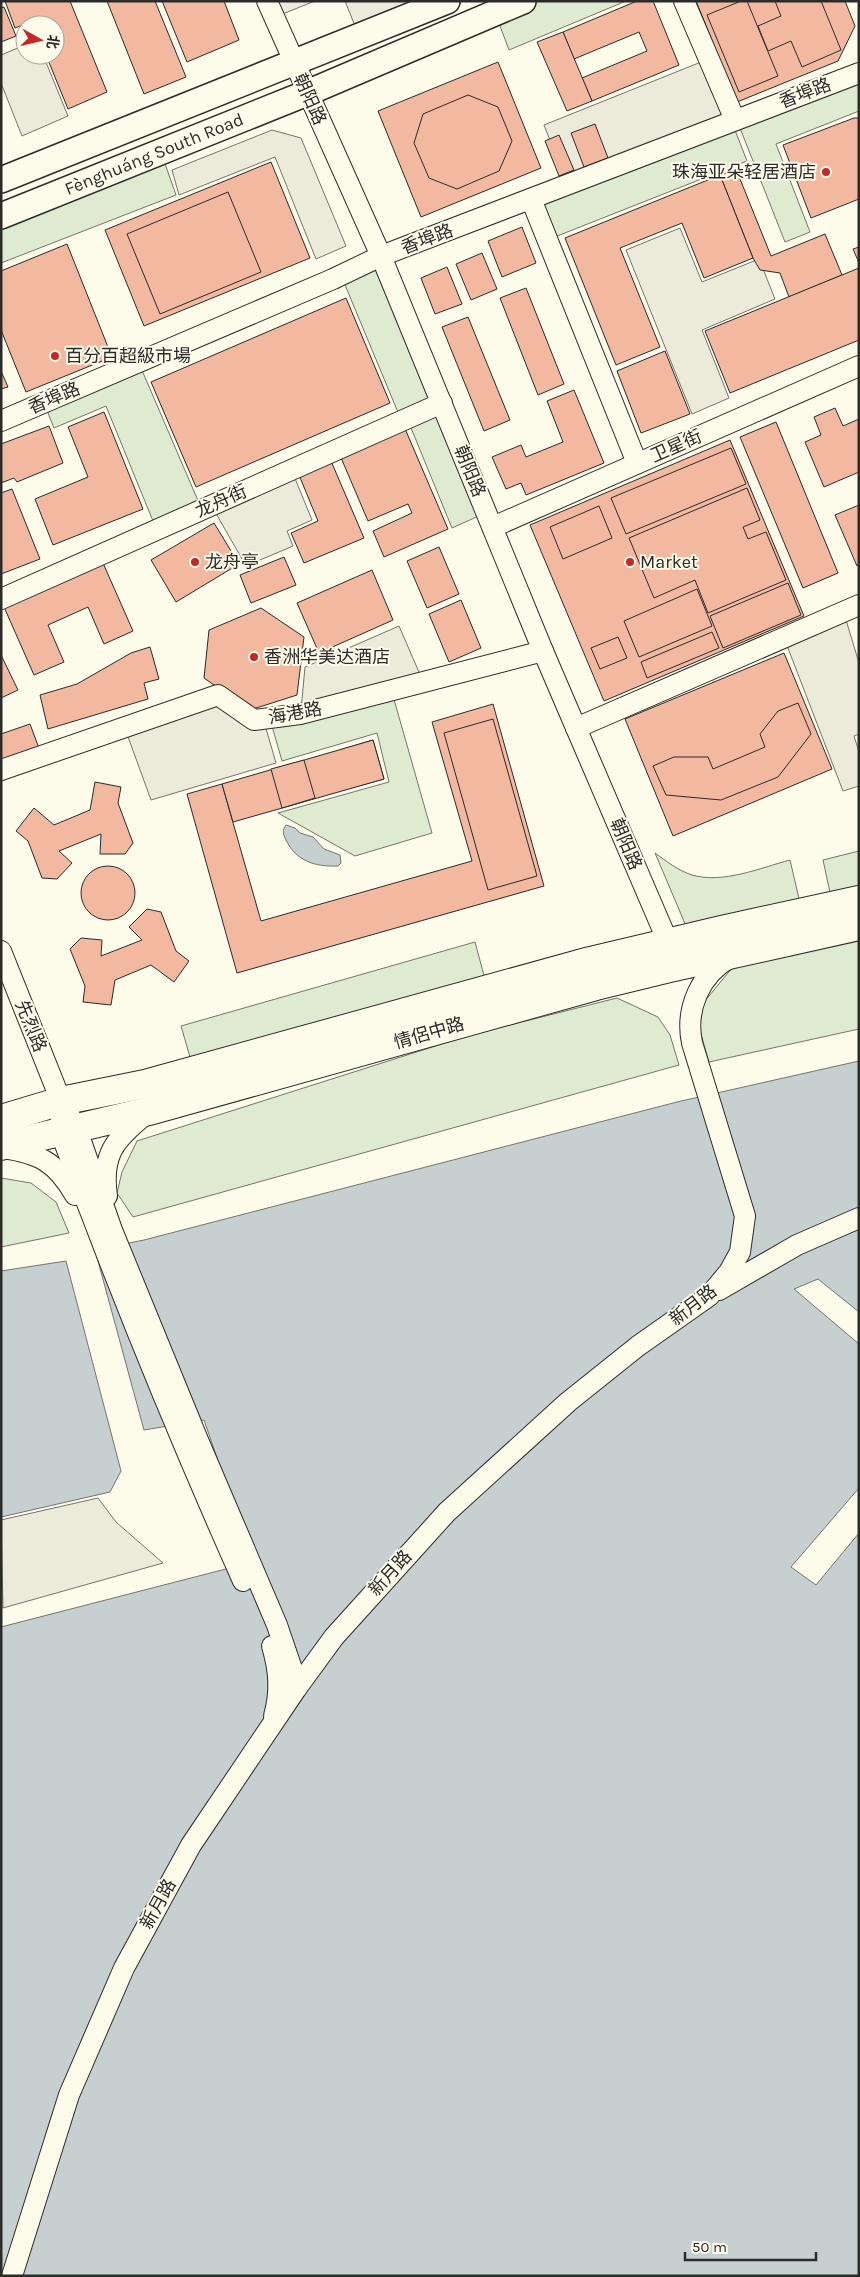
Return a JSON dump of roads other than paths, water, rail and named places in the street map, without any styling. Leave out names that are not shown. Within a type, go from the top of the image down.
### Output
[{"type":"highway","name":"情侶中路","points":[[1,1119],[62,1101],[145,1084],[590,961],[859,900]]},
{"type":"highway","name":"情侶中路","points":[[1,1147],[68,1129],[149,1111],[596,986],[859,926]]},
{"type":"main road","name":"Fènghuáng South Road","points":[[1,180],[447,1]]},
{"type":"main road","name":"Fènghuáng South Road","points":[[1,216],[307,93],[523,1]]},
{"type":"street","name":"朝阳路","points":[[267,1],[382,256],[543,651],[668,942]]},
{"type":"street","points":[[684,1],[735,120]]},
{"type":"street","name":"香埠路","points":[[1,421],[334,279],[382,256],[859,73]]},
{"type":"street","points":[[531,199],[637,463]]},
{"type":"street","name":"卫星街","points":[[493,526],[859,366]]},
{"type":"street","name":"龙舟街","points":[[1,599],[442,403]]},
{"type":"street","points":[[576,728],[859,605]]},
{"type":"street","name":"海港路","points":[[1,770],[218,695],[254,720],[300,714],[543,651]]},
{"type":"street","name":"先烈路","points":[[1,951],[62,1101]]},
{"type":"street","name":"新月路","points":[[12,2276],[69,2095],[124,1968],[191,1845],[296,1689],[340,1630],[447,1512],[568,1402],[638,1346],[709,1296],[729,1272],[740,1252],[744,1216],[691,1035],[690,1020],[699,990],[711,973],[739,953]]},
{"type":"street","points":[[62,1101],[68,1129],[194,1471],[272,1644],[278,1666],[279,1682],[278,1702],[271,1726]]},
{"type":"street","points":[[105,1232],[105,1180],[108,1159],[114,1144],[123,1132],[149,1111]]},
{"type":"street","points":[[1,1147],[46,1159],[66,1179],[105,1232],[198,1440],[277,1625],[292,1669],[296,1689]]},
{"type":"street","points":[[709,1296],[797,1246],[859,1218]]},
{"type":"place","name":"珠海亚朵轻居酒店","points":[[826,172]]},
{"type":"place","name":"百分百超級市場","points":[[55,356]]},
{"type":"place","name":"龙舟亭","points":[[195,562]]},
{"type":"place","name":"Market","points":[[630,562]]},
{"type":"place","name":"香洲华美达酒店","points":[[254,657]]}]
